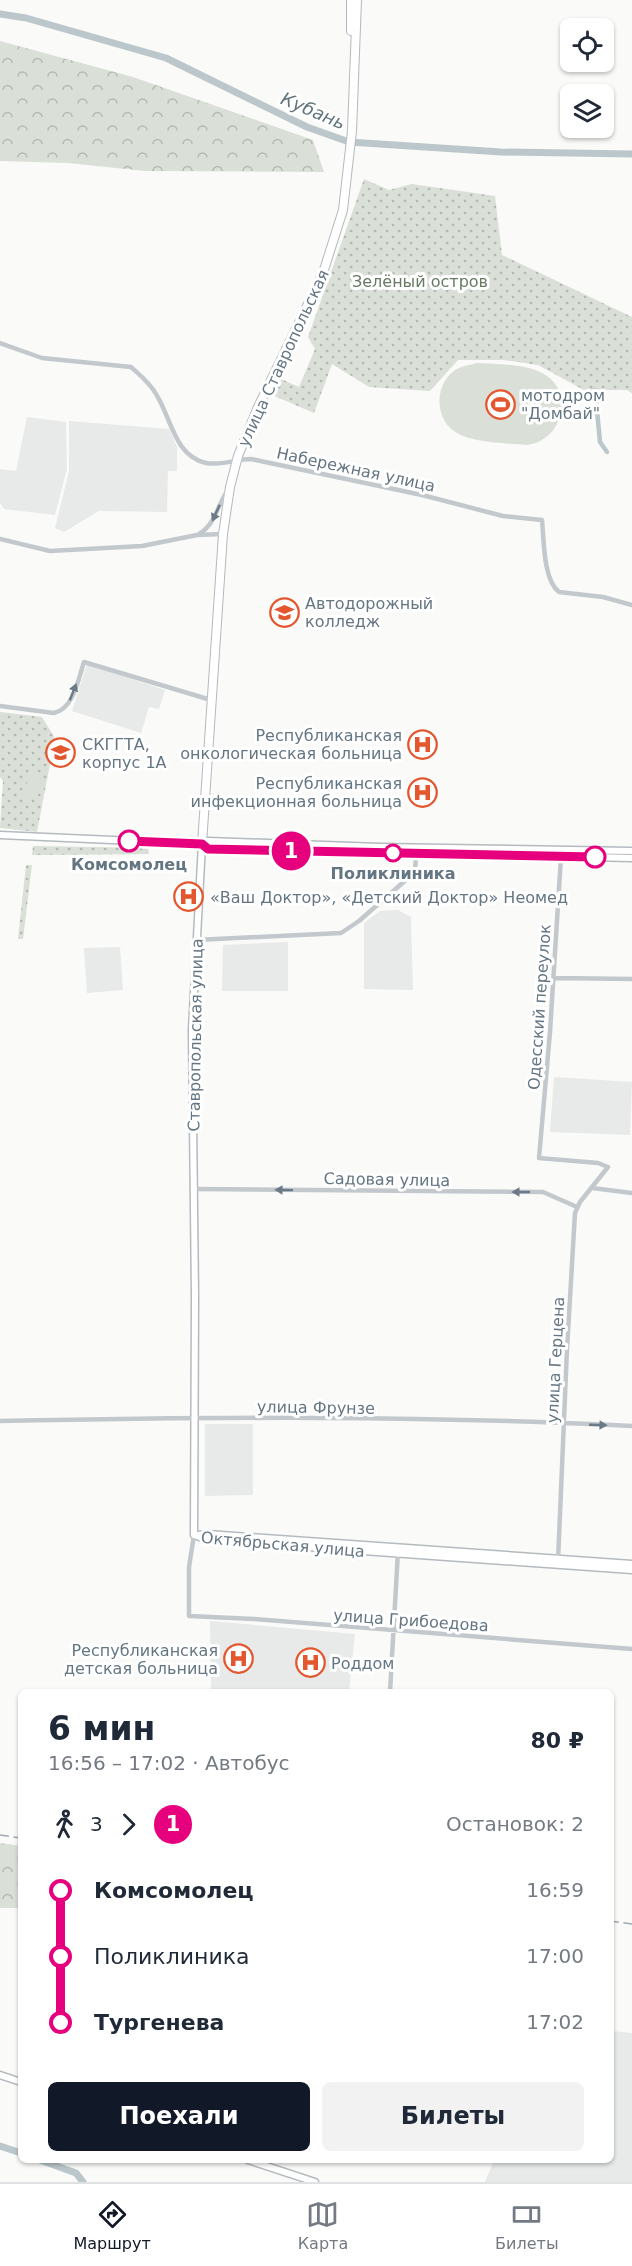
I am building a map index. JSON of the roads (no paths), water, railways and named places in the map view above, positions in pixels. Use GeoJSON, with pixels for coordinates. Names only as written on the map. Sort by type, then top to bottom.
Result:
{"type":"FeatureCollection","features":[{"type":"Feature","properties":{"kind":"highway"},"geometry":{"type":"LineString","coordinates":[[351,0],[353,70]]}},
{"type":"Feature","properties":{"kind":"highway"},"geometry":{"type":"LineString","coordinates":[[353,70],[357,0]]}},
{"type":"Feature","properties":{"kind":"highway","name":"улица Ставропольская"},"geometry":{"type":"LineString","coordinates":[[238,458],[255,405],[322,265],[336,220],[346,184],[353,70]]}},
{"type":"Feature","properties":{"kind":"highway","name":"Ставропольская улица"},"geometry":{"type":"LineString","coordinates":[[202,844],[223,534],[230,487],[238,458]]}},
{"type":"Feature","properties":{"kind":"main road"},"geometry":{"type":"LineString","coordinates":[[0,835],[202,844],[208,841],[372,847],[632,851]]}},
{"type":"Feature","properties":{"kind":"main road"},"geometry":{"type":"LineString","coordinates":[[202,844],[208,849],[632,858]]}},
{"type":"Feature","properties":{"kind":"main road","name":"Ставропольская улица"},"geometry":{"type":"LineString","coordinates":[[194,1535],[192,1030],[202,844]]}},
{"type":"Feature","properties":{"kind":"main road","name":"Октябрьская улица"},"geometry":{"type":"LineString","coordinates":[[194,1535],[208,1534],[632,1570]]}},
{"type":"Feature","properties":{"kind":"main road","name":"Октябрьская улица"},"geometry":{"type":"LineString","coordinates":[[558,1562],[632,1564]]}},
{"type":"Feature","properties":{"kind":"main road"},"geometry":{"type":"LineString","coordinates":[[0,2076],[18,2082]]}},
{"type":"Feature","properties":{"kind":"main road"},"geometry":{"type":"LineString","coordinates":[[257,2163],[315,2182]]}},
{"type":"Feature","properties":{"kind":"main road"},"geometry":{"type":"LineString","coordinates":[[264,2163],[321,2182]]}},
{"type":"Feature","properties":{"kind":"street","name":"Набережная улица"},"geometry":{"type":"LineString","coordinates":[[0,343],[42,358],[131,367],[156,393],[177,440],[188,453],[204,462],[226,463],[238,458],[251,459],[422,495],[503,516],[542,520],[545,555],[553,588],[559,592],[603,597],[632,605]]}},
{"type":"Feature","properties":{"kind":"street"},"geometry":{"type":"LineString","coordinates":[[196,536],[209,526],[222,498],[230,487]]}},
{"type":"Feature","properties":{"kind":"street"},"geometry":{"type":"LineString","coordinates":[[0,539],[50,551],[142,546],[196,536],[223,534]]}},
{"type":"Feature","properties":{"kind":"street"},"geometry":{"type":"LineString","coordinates":[[0,706],[54,713],[64,709],[68,705],[84,662],[211,700]]}},
{"type":"Feature","properties":{"kind":"street"},"geometry":{"type":"LineString","coordinates":[[196,940],[341,933],[359,921],[415,872],[416,854]]}},
{"type":"Feature","properties":{"kind":"street","name":"Одесский переулок"},"geometry":{"type":"LineString","coordinates":[[561,857],[546,1093],[538,1158],[598,1162],[608,1167],[592,1188]]}},
{"type":"Feature","properties":{"kind":"street"},"geometry":{"type":"LineString","coordinates":[[554,978],[632,979]]}},
{"type":"Feature","properties":{"kind":"street"},"geometry":{"type":"LineString","coordinates":[[577,1207],[592,1188],[632,1193]]}},
{"type":"Feature","properties":{"kind":"street","name":"Садовая улица"},"geometry":{"type":"LineString","coordinates":[[194,1189],[543,1192],[577,1207]]}},
{"type":"Feature","properties":{"kind":"street","name":"улица Герцена"},"geometry":{"type":"LineString","coordinates":[[558,1562],[567,1349],[577,1207]]}},
{"type":"Feature","properties":{"kind":"street","name":"улица Фрунзе"},"geometry":{"type":"LineString","coordinates":[[0,1421],[194,1418],[442,1419],[632,1426]]}},
{"type":"Feature","properties":{"kind":"street","name":"Ставропольская улица"},"geometry":{"type":"LineString","coordinates":[[189,1616],[189,1567],[194,1535]]}},
{"type":"Feature","properties":{"kind":"street"},"geometry":{"type":"LineString","coordinates":[[390,1689],[398,1551]]}},
{"type":"Feature","properties":{"kind":"street","name":"улица Грибоедова"},"geometry":{"type":"LineString","coordinates":[[189,1616],[632,1649]]}},
{"type":"Feature","properties":{"kind":"waterway","name":"Кубань"},"geometry":{"type":"LineString","coordinates":[[0,14],[26,18],[166,58],[307,127],[349,142],[501,152],[632,154]]}},
{"type":"Feature","properties":{"kind":"waterway"},"geometry":{"type":"LineString","coordinates":[[595,390],[600,442],[607,452]]}},
{"type":"Feature","properties":{"kind":"waterway"},"geometry":{"type":"LineString","coordinates":[[0,2146],[18,2152]]}},
{"type":"Feature","properties":{"kind":"waterway"},"geometry":{"type":"LineString","coordinates":[[48,2163],[76,2173],[83,2182]]}},
{"type":"Feature","properties":{"kind":"railway"},"geometry":{"type":"LineString","coordinates":[[0,1835],[18,1838]]}},
{"type":"Feature","properties":{"kind":"railway"},"geometry":{"type":"LineString","coordinates":[[614,1922],[632,1924]]}},
{"type":"Feature","properties":{"kind":"place","name":"мотодром \"Домбай\""},"geometry":{"type":"Point","coordinates":[500,404]}},
{"type":"Feature","properties":{"kind":"place","name":"Автодорожный колледж"},"geometry":{"type":"Point","coordinates":[284,612]}},
{"type":"Feature","properties":{"kind":"place","name":"Республиканская онкологическая больница"},"geometry":{"type":"Point","coordinates":[423,744]}},
{"type":"Feature","properties":{"kind":"place","name":"СКГГТА, корпус 1А"},"geometry":{"type":"Point","coordinates":[61,753]}},
{"type":"Feature","properties":{"kind":"place","name":"Республиканская инфекционная больница"},"geometry":{"type":"Point","coordinates":[423,792]}},
{"type":"Feature","properties":{"kind":"place","name":"Комсомолец"},"geometry":{"type":"Point","coordinates":[129,841]}},
{"type":"Feature","properties":{"kind":"place","name":"Поликлиника"},"geometry":{"type":"Point","coordinates":[393,853]}},
{"type":"Feature","properties":{"kind":"place","name":"«Ваш Доктор», «Детский Доктор» Неомед"},"geometry":{"type":"Point","coordinates":[189,897]}},
{"type":"Feature","properties":{"kind":"place","name":"Республиканская детская больница"},"geometry":{"type":"Point","coordinates":[239,1659]}},
{"type":"Feature","properties":{"kind":"place","name":"Роддом"},"geometry":{"type":"Point","coordinates":[310,1663]}},
{"type":"Feature","properties":{"kind":"park label","name":"Зелёный остров"},"geometry":{"type":"Point","coordinates":[420,281]}}]}
